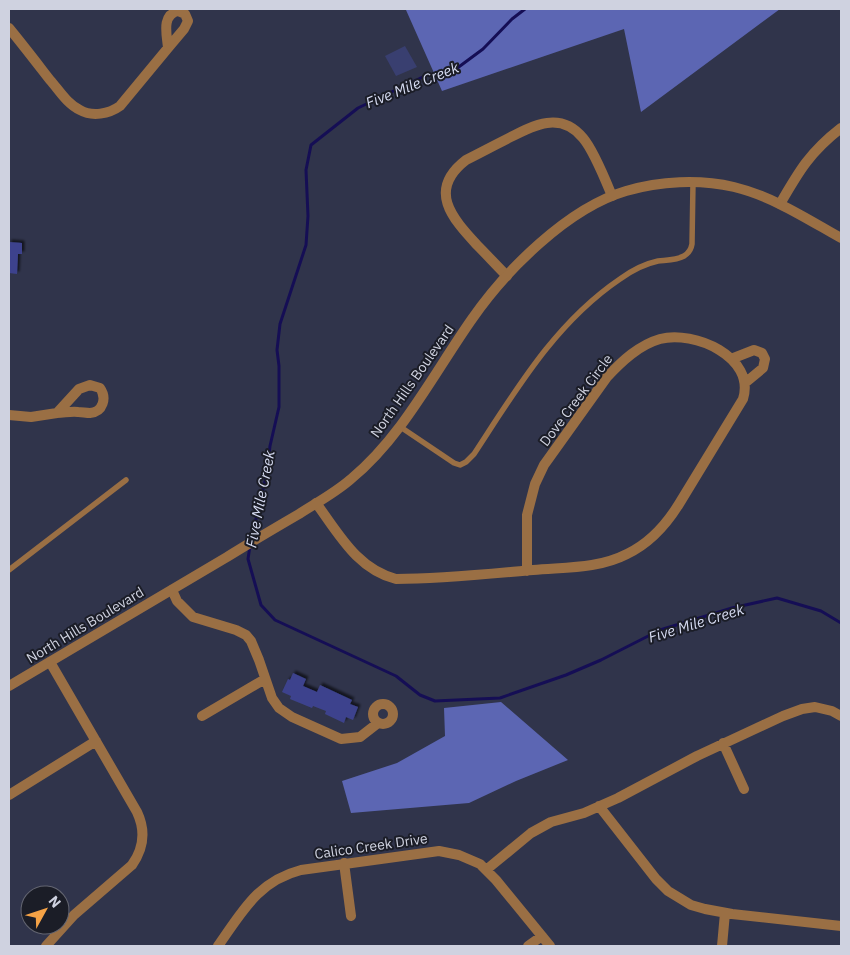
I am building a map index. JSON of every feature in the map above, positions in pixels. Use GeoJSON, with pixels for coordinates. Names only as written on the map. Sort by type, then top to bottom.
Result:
{"type":"FeatureCollection","features":[{"type":"Feature","properties":{"kind":"street"},"geometry":{"type":"LineString","coordinates":[[9,28],[63,96],[82,112],[99,114],[113,111],[120,106],[168,48]]}},
{"type":"Feature","properties":{"kind":"street"},"geometry":{"type":"LineString","coordinates":[[507,276],[461,227],[449,210],[446,196],[448,185],[452,174],[458,166],[530,127],[542,123],[557,122],[572,128],[583,138],[612,196]]}},
{"type":"Feature","properties":{"kind":"street"},"geometry":{"type":"LineString","coordinates":[[780,204],[808,159],[825,140],[841,128]]}},
{"type":"Feature","properties":{"kind":"street","name":"North Hills Boulevard"},"geometry":{"type":"LineString","coordinates":[[9,686],[265,534],[351,479],[374,457],[399,426],[488,297],[521,261],[559,228],[596,203],[626,191],[654,185],[693,183],[735,187],[758,194],[780,204],[841,238]]}},
{"type":"Feature","properties":{"kind":"street","name":"Dove Creek Circle"},"geometry":{"type":"LineString","coordinates":[[527,571],[527,515],[535,484],[544,465],[607,377],[619,364],[630,355],[658,339],[676,337],[703,343],[731,359],[742,371],[745,383]]}},
{"type":"Feature","properties":{"kind":"street"},"geometry":{"type":"LineString","coordinates":[[316,503],[357,558],[383,576],[396,579],[584,567],[605,563],[627,554],[650,540],[669,520],[742,399],[745,383],[763,368],[765,359],[762,354],[754,350],[731,359]]}},
{"type":"Feature","properties":{"kind":"street"},"geometry":{"type":"LineString","coordinates":[[9,415],[31,417],[57,413]]}},
{"type":"Feature","properties":{"kind":"street"},"geometry":{"type":"LineString","coordinates":[[172,590],[177,601],[193,617],[236,630],[246,635],[257,654],[272,698],[279,708],[292,717],[341,739],[357,738],[378,723]]}},
{"type":"Feature","properties":{"kind":"street"},"geometry":{"type":"LineString","coordinates":[[46,946],[74,915],[132,865],[142,849],[144,839],[141,820],[50,662]]}},
{"type":"Feature","properties":{"kind":"street"},"geometry":{"type":"LineString","coordinates":[[202,716],[265,679]]}},
{"type":"Feature","properties":{"kind":"street"},"geometry":{"type":"LineString","coordinates":[[486,870],[551,822],[618,798],[723,743],[782,716],[802,709],[821,708],[841,716]]}},
{"type":"Feature","properties":{"kind":"street"},"geometry":{"type":"LineString","coordinates":[[9,796],[96,741]]}},
{"type":"Feature","properties":{"kind":"street"},"geometry":{"type":"LineString","coordinates":[[723,743],[744,789]]}},
{"type":"Feature","properties":{"kind":"street"},"geometry":{"type":"LineString","coordinates":[[599,806],[656,879],[668,891],[691,905],[725,913],[841,926]]}},
{"type":"Feature","properties":{"kind":"street","name":"Calico Creek Drive"},"geometry":{"type":"LineString","coordinates":[[218,946],[256,893],[266,885],[292,872],[344,863],[439,851],[451,852],[470,859],[486,870],[550,946]]}},
{"type":"Feature","properties":{"kind":"street"},"geometry":{"type":"LineString","coordinates":[[344,863],[351,916]]}},
{"type":"Feature","properties":{"kind":"street"},"geometry":{"type":"LineString","coordinates":[[722,946],[725,913]]}},
{"type":"Feature","properties":{"kind":"street"},"geometry":{"type":"LineString","coordinates":[[528,946],[542,936]]}},
{"type":"Feature","properties":{"kind":"lane"},"geometry":{"type":"LineString","coordinates":[[399,426],[454,462],[460,464],[466,462],[474,454],[556,334],[578,312],[620,278],[635,270],[657,261],[681,257],[689,253],[692,244],[693,183]]}},
{"type":"Feature","properties":{"kind":"lane"},"geometry":{"type":"LineString","coordinates":[[9,570],[126,480]]}},
{"type":"Feature","properties":{"kind":"shaded area"},"geometry":{"type":"Polygon","coordinates":[[[780,9],[641,112],[624,29],[442,91],[406,10],[780,9]]]}},
{"type":"Feature","properties":{"kind":"shaded area"},"geometry":{"type":"Polygon","coordinates":[[[405,46],[417,67],[396,76],[385,56],[405,46]]]}},
{"type":"Feature","properties":{"kind":"shaded area"},"geometry":{"type":"Polygon","coordinates":[[[501,702],[568,760],[469,803],[351,813],[342,781],[397,763],[445,736],[444,708],[501,702]]]}},
{"type":"Feature","properties":{"kind":"building"},"geometry":{"type":"Polygon","coordinates":[[[9,242],[22,243],[22,254],[18,254],[17,274],[9,273],[9,242]]]}},
{"type":"Feature","properties":{"kind":"building"},"geometry":{"type":"Polygon","coordinates":[[[293,673],[306,679],[303,686],[317,692],[320,685],[352,700],[350,704],[358,707],[353,720],[346,717],[344,723],[325,714],[326,711],[313,706],[312,708],[290,699],[291,696],[282,692],[293,673]]]}},
{"type":"Feature","properties":{"kind":"waterway","name":"Five Mile Creek"},"geometry":{"type":"LineString","coordinates":[[251,540],[266,477],[270,446],[279,407],[277,350],[280,324],[306,245],[308,216],[306,170],[311,145],[358,108],[427,75],[444,75],[456,69],[483,49],[512,19],[525,9]]}},
{"type":"Feature","properties":{"kind":"waterway","name":"Five Mile Creek"},"geometry":{"type":"LineString","coordinates":[[250,546],[248,559],[261,605],[275,620],[396,676],[420,695],[435,701],[500,698],[566,675],[601,660],[660,630],[732,608],[777,598],[821,611],[841,623]]}}]}
